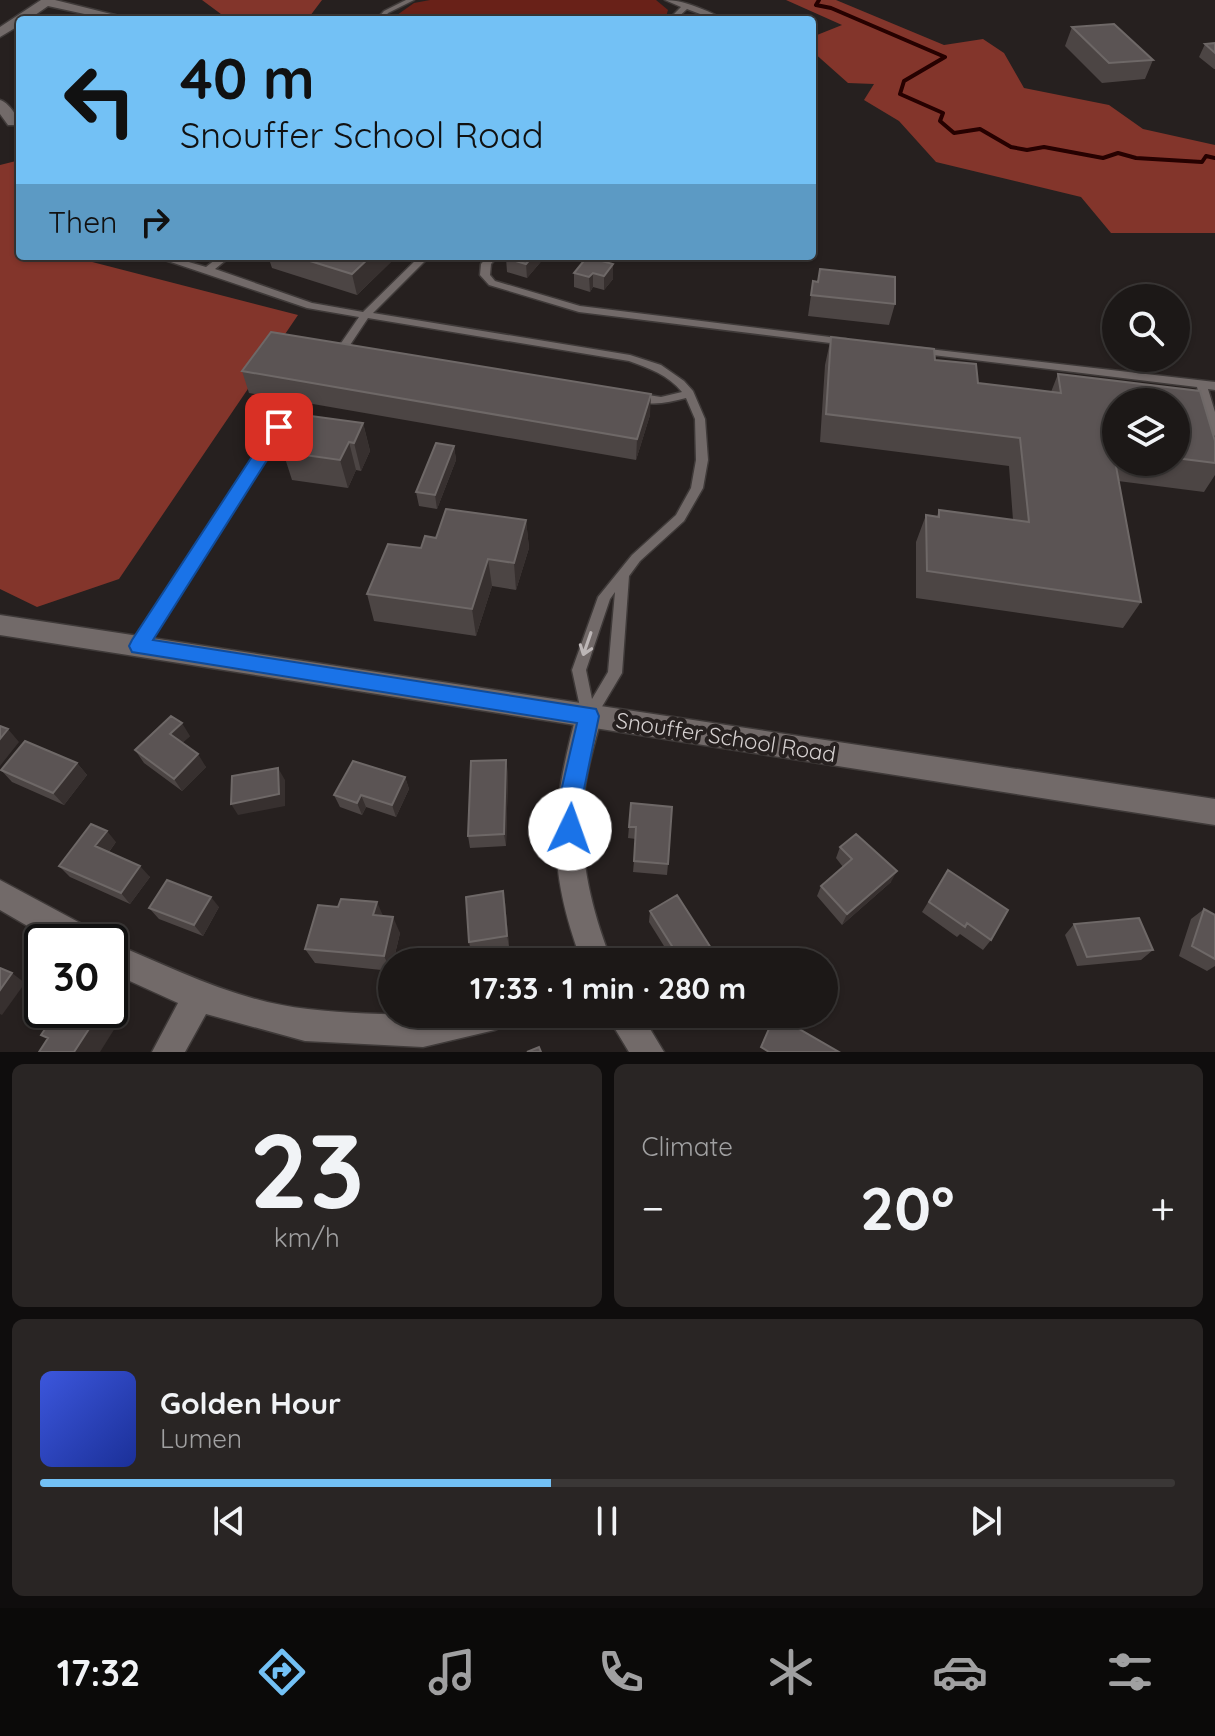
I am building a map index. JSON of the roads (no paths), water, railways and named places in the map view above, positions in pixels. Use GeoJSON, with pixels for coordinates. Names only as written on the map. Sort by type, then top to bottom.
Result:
{"type":"FeatureCollection","features":[{"type":"Feature","properties":{"kind":"main road"},"geometry":{"type":"LineString","coordinates":[[25,16],[47,1],[112,16]]}},
{"type":"Feature","properties":{"kind":"main road"},"geometry":{"type":"LineString","coordinates":[[0,104],[13,122]]}},
{"type":"Feature","properties":{"kind":"main road","name":"Snouffer School Road"},"geometry":{"type":"LineString","coordinates":[[0,625],[1215,812]]}},
{"type":"Feature","properties":{"kind":"main road"},"geometry":{"type":"LineString","coordinates":[[589,716],[570,817],[571,855],[584,932],[591,948]]}},
{"type":"Feature","properties":{"kind":"main road"},"geometry":{"type":"LineString","coordinates":[[0,894],[52,924]]}},
{"type":"Feature","properties":{"kind":"main road"},"geometry":{"type":"LineString","coordinates":[[128,965],[199,997],[305,1025],[423,1031],[436,1028]]}},
{"type":"Feature","properties":{"kind":"main road"},"geometry":{"type":"LineString","coordinates":[[168,1052],[199,997]]}},
{"type":"Feature","properties":{"kind":"main road"},"geometry":{"type":"LineString","coordinates":[[632,1028],[648,1052]]}},
{"type":"Feature","properties":{"kind":"lane"},"geometry":{"type":"LineString","coordinates":[[382,16],[411,0]]}},
{"type":"Feature","properties":{"kind":"lane"},"geometry":{"type":"LineString","coordinates":[[668,0],[710,16]]}},
{"type":"Feature","properties":{"kind":"lane"},"geometry":{"type":"LineString","coordinates":[[675,16],[686,6]]}},
{"type":"Feature","properties":{"kind":"lane"},"geometry":{"type":"LineString","coordinates":[[172,260],[310,306],[630,358],[657,367],[680,383],[689,394],[700,419],[702,460],[697,488],[680,518],[636,558],[604,597],[579,670],[589,716]]}},
{"type":"Feature","properties":{"kind":"lane"},"geometry":{"type":"LineString","coordinates":[[208,270],[221,260]]}},
{"type":"Feature","properties":{"kind":"lane"},"geometry":{"type":"LineString","coordinates":[[357,352],[336,348],[421,260]]}},
{"type":"Feature","properties":{"kind":"lane"},"geometry":{"type":"LineString","coordinates":[[490,260],[485,275],[492,283],[579,309],[855,343]]}},
{"type":"Feature","properties":{"kind":"lane"},"geometry":{"type":"LineString","coordinates":[[912,350],[1215,386]]}},
{"type":"Feature","properties":{"kind":"lane"},"geometry":{"type":"LineString","coordinates":[[1202,385],[1215,432]]}},
{"type":"Feature","properties":{"kind":"lane"},"geometry":{"type":"LineString","coordinates":[[615,393],[661,401],[689,394]]}},
{"type":"Feature","properties":{"kind":"lane"},"geometry":{"type":"LineString","coordinates":[[139,646],[279,427]]}},
{"type":"Feature","properties":{"kind":"lane"},"geometry":{"type":"LineString","coordinates":[[589,716],[615,673],[623,577]]}},
{"type":"Feature","properties":{"kind":"waterway"},"geometry":{"type":"LineString","coordinates":[[819,0],[816,5],[831,8],[945,57],[904,81],[900,94],[943,113],[940,121],[954,133],[980,129],[1011,147],[1027,150],[1044,147],[1103,158],[1118,153],[1136,158],[1202,162],[1206,156],[1215,158]]}}]}
